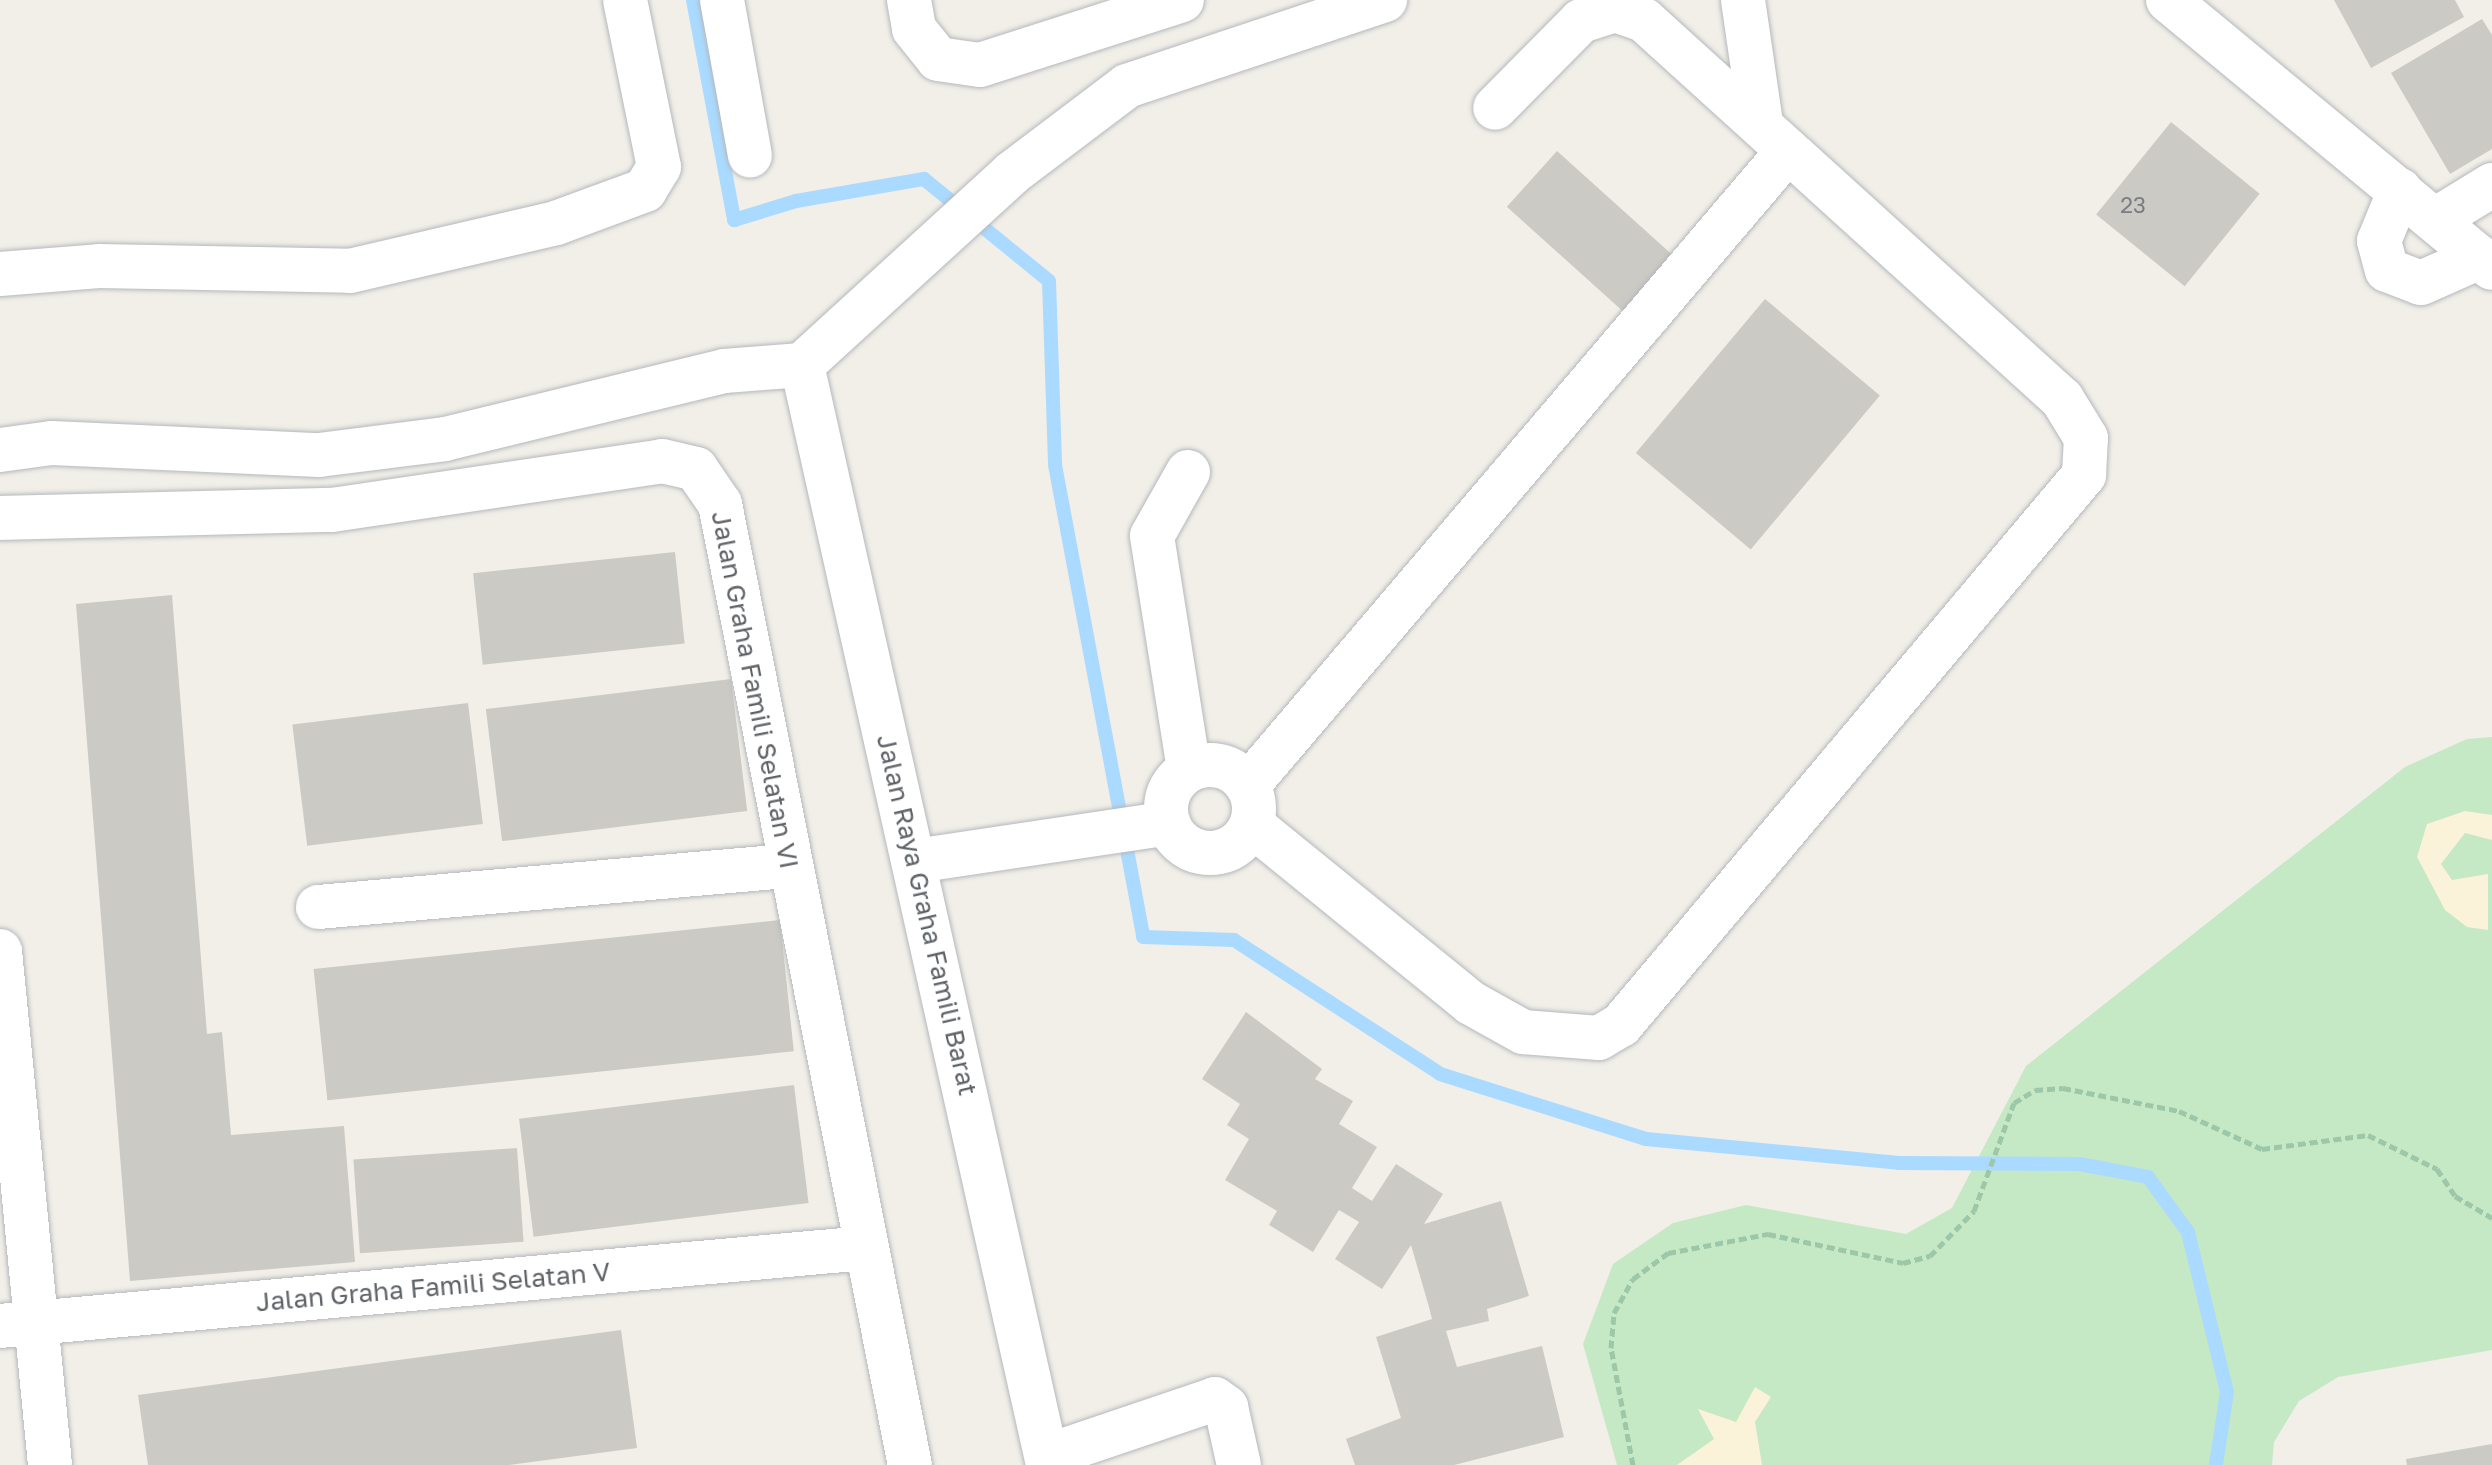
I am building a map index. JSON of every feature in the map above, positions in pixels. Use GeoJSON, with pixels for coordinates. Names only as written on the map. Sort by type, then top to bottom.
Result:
{"type":"FeatureCollection","features":[{"type":"Feature","properties":{"kind":"street"},"geometry":{"type":"LineString","coordinates":[[0,274],[99,266],[350,271],[556,223],[645,190],[659,167],[625,0]]}},
{"type":"Feature","properties":{"kind":"street"},"geometry":{"type":"LineString","coordinates":[[722,0],[750,155]]}},
{"type":"Feature","properties":{"kind":"street"},"geometry":{"type":"LineString","coordinates":[[909,0],[914,29],[938,59],[980,65],[1182,0]]}},
{"type":"Feature","properties":{"kind":"street"},"geometry":{"type":"LineString","coordinates":[[0,450],[52,443],[319,455],[445,439],[724,371],[802,365],[1012,173],[1138,81],[1385,0]]}},
{"type":"Feature","properties":{"kind":"street"},"geometry":{"type":"LineString","coordinates":[[1743,0],[1774,138]]}},
{"type":"Feature","properties":{"kind":"street"},"geometry":{"type":"LineString","coordinates":[[2168,0],[2486,262]]}},
{"type":"Feature","properties":{"kind":"street"},"geometry":{"type":"LineString","coordinates":[[1161,824],[1174,783],[1189,770],[1231,769],[1250,805],[1471,1003],[1523,1032],[1599,1038],[1621,1025],[2063,509],[2084,475],[2086,438],[2062,399],[1644,20],[1615,10],[1581,21],[1495,108]]}},
{"type":"Feature","properties":{"kind":"street"},"geometry":{"type":"LineString","coordinates":[[1161,824],[1180,841],[1220,853],[1250,805],[1774,138]]}},
{"type":"Feature","properties":{"kind":"street"},"geometry":{"type":"LineString","coordinates":[[2435,220],[2492,185]]}},
{"type":"Feature","properties":{"kind":"street"},"geometry":{"type":"LineString","coordinates":[[2400,190],[2379,241],[2387,270],[2421,283],[2486,262]]}},
{"type":"Feature","properties":{"kind":"street","name":"Jalan Raya Graha Famili Barat"},"geometry":{"type":"LineString","coordinates":[[802,365],[1047,1460]]}},
{"type":"Feature","properties":{"kind":"street","name":"Jalan Graha Famili Selatan VI"},"geometry":{"type":"LineString","coordinates":[[0,518],[332,510],[685,463],[720,504],[789,866],[910,1465]]}},
{"type":"Feature","properties":{"kind":"street"},"geometry":{"type":"LineString","coordinates":[[1188,472],[1152,536],[1189,770]]}},
{"type":"Feature","properties":{"kind":"street"},"geometry":{"type":"LineString","coordinates":[[915,861],[1161,824]]}},
{"type":"Feature","properties":{"kind":"street"},"geometry":{"type":"LineString","coordinates":[[318,907],[789,866]]}},
{"type":"Feature","properties":{"kind":"street"},"geometry":{"type":"LineString","coordinates":[[0,951],[18,1325],[50,1465]]}},
{"type":"Feature","properties":{"kind":"street","name":"Jalan Graha Famili Selatan V"},"geometry":{"type":"LineString","coordinates":[[18,1325],[865,1248]]}},
{"type":"Feature","properties":{"kind":"street"},"geometry":{"type":"LineString","coordinates":[[1047,1460],[1215,1399],[1226,1407],[1239,1465]]}},
{"type":"Feature","properties":{"kind":"path"},"geometry":{"type":"LineString","coordinates":[[1633,1465],[1618,1414],[1614,1313],[1633,1279],[1668,1253],[1768,1234],[1903,1263],[1951,1242],[1974,1211],[2014,1103],[2035,1090],[2063,1088],[2179,1111],[2262,1149],[2368,1135],[2437,1169],[2455,1196],[2492,1218]]}},
{"type":"Feature","properties":{"kind":"green space"},"geometry":{"type":"Polygon","coordinates":[[[2492,737],[2492,1350],[2338,1377],[2299,1401],[2274,1442],[2272,1465],[1617,1465],[1583,1344],[1613,1264],[1673,1223],[1746,1205],[1906,1234],[1952,1208],[2026,1066],[2405,767],[2467,739],[2492,737]]]}},
{"type":"Feature","properties":{"kind":"sand"},"geometry":{"type":"Polygon","coordinates":[[[2465,811],[2492,815],[2492,840],[2465,833],[2441,864],[2452,880],[2488,874],[2488,930],[2467,927],[2445,910],[2417,857],[2427,824],[2465,811]]]}},
{"type":"Feature","properties":{"kind":"sand"},"geometry":{"type":"Polygon","coordinates":[[[1755,1387],[1771,1397],[1755,1422],[1762,1465],[1677,1465],[1714,1439],[1698,1409],[1736,1422],[1755,1387]]]}},
{"type":"Feature","properties":{"kind":"building"},"geometry":{"type":"Polygon","coordinates":[[[2334,0],[2455,0],[2464,17],[2371,68],[2334,0]]]}},
{"type":"Feature","properties":{"kind":"building"},"geometry":{"type":"Polygon","coordinates":[[[2482,19],[2492,35],[2492,149],[2450,174],[2391,73],[2482,19]]]}},
{"type":"Feature","properties":{"kind":"building"},"geometry":{"type":"Polygon","coordinates":[[[2171,122],[2260,194],[2185,286],[2096,214],[2171,122]]]}},
{"type":"Feature","properties":{"kind":"building"},"geometry":{"type":"Polygon","coordinates":[[[1557,151],[1674,256],[1623,312],[1507,207],[1557,151]]]}},
{"type":"Feature","properties":{"kind":"building"},"geometry":{"type":"Polygon","coordinates":[[[1765,299],[1880,395],[1751,549],[1636,453],[1765,299]]]}},
{"type":"Feature","properties":{"kind":"building"},"geometry":{"type":"Polygon","coordinates":[[[675,552],[685,643],[483,665],[473,573],[675,552]]]}},
{"type":"Feature","properties":{"kind":"building"},"geometry":{"type":"Polygon","coordinates":[[[172,595],[207,1034],[222,1032],[231,1135],[344,1126],[355,1262],[130,1281],[76,604],[172,595]]]}},
{"type":"Feature","properties":{"kind":"building"},"geometry":{"type":"Polygon","coordinates":[[[731,679],[747,811],[502,841],[486,709],[731,679]]]}},
{"type":"Feature","properties":{"kind":"building"},"geometry":{"type":"Polygon","coordinates":[[[468,703],[483,824],[307,846],[292,725],[468,703]]]}},
{"type":"Feature","properties":{"kind":"building"},"geometry":{"type":"Polygon","coordinates":[[[780,920],[794,1051],[327,1100],[314,969],[780,920]]]}},
{"type":"Feature","properties":{"kind":"building"},"geometry":{"type":"Polygon","coordinates":[[[1246,1012],[1322,1069],[1315,1079],[1353,1101],[1339,1124],[1377,1147],[1352,1188],[1372,1201],[1396,1164],[1443,1194],[1424,1224],[1501,1201],[1529,1296],[1487,1309],[1489,1321],[1446,1331],[1457,1367],[1542,1346],[1564,1437],[1454,1465],[1355,1465],[1346,1439],[1401,1418],[1376,1337],[1432,1319],[1411,1245],[1382,1289],[1335,1259],[1359,1222],[1339,1210],[1313,1252],[1269,1225],[1277,1211],[1225,1180],[1249,1139],[1227,1125],[1240,1104],[1202,1079],[1246,1012]]]}},
{"type":"Feature","properties":{"kind":"building"},"geometry":{"type":"Polygon","coordinates":[[[794,1085],[809,1203],[534,1237],[519,1119],[794,1085]]]}},
{"type":"Feature","properties":{"kind":"building"},"geometry":{"type":"Polygon","coordinates":[[[517,1148],[524,1242],[360,1253],[353,1159],[517,1148]]]}},
{"type":"Feature","properties":{"kind":"building"},"geometry":{"type":"Polygon","coordinates":[[[621,1330],[637,1448],[509,1465],[148,1465],[138,1395],[621,1330]]]}},
{"type":"Feature","properties":{"kind":"building"},"geometry":{"type":"Polygon","coordinates":[[[2492,1444],[2492,1465],[2407,1465],[2406,1459],[2492,1444]]]}},
{"type":"Feature","properties":{"kind":"waterway"},"geometry":{"type":"LineString","coordinates":[[693,0],[734,220],[796,201],[924,179],[1049,281],[1055,465],[1143,937],[1234,940],[1440,1074],[1646,1139],[1899,1163],[2079,1164],[2148,1177],[2188,1232],[2227,1392],[2216,1465]]}}]}
